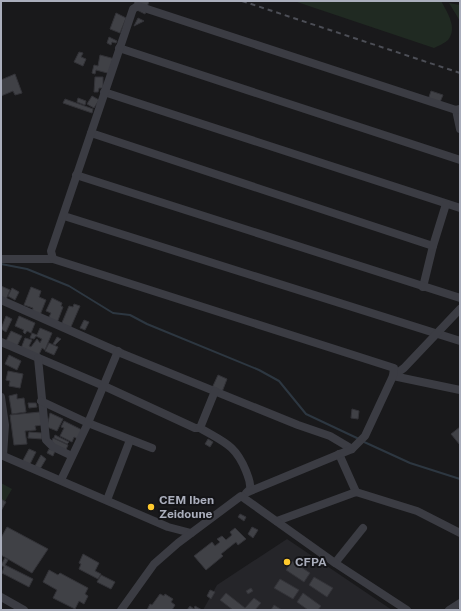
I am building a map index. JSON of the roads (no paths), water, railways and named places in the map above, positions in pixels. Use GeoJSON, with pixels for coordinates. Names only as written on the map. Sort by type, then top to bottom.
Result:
{"type":"FeatureCollection","features":[{"type":"Feature","properties":{"kind":"street"},"geometry":{"type":"LineString","coordinates":[[53,259],[50,251],[64,216],[76,175],[132,9],[138,6],[458,110],[460,129]]}},
{"type":"Feature","properties":{"kind":"street"},"geometry":{"type":"LineString","coordinates":[[119,48],[460,160]]}},
{"type":"Feature","properties":{"kind":"street"},"geometry":{"type":"LineString","coordinates":[[104,92],[460,208]]}},
{"type":"Feature","properties":{"kind":"street"},"geometry":{"type":"LineString","coordinates":[[91,133],[433,246]]}},
{"type":"Feature","properties":{"kind":"street"},"geometry":{"type":"LineString","coordinates":[[76,175],[460,298]]}},
{"type":"Feature","properties":{"kind":"street"},"geometry":{"type":"LineString","coordinates":[[423,287],[433,246],[446,204]]}},
{"type":"Feature","properties":{"kind":"street"},"geometry":{"type":"LineString","coordinates":[[64,216],[434,335],[460,342]]}},
{"type":"Feature","properties":{"kind":"street"},"geometry":{"type":"LineString","coordinates":[[1,259],[53,259],[394,368],[393,376],[365,436],[352,449],[245,494],[191,533],[154,564],[121,610]]}},
{"type":"Feature","properties":{"kind":"street"},"geometry":{"type":"LineString","coordinates":[[1,300],[118,351],[298,425],[330,436],[352,449]]}},
{"type":"Feature","properties":{"kind":"street"},"geometry":{"type":"LineString","coordinates":[[393,376],[404,368],[460,309]]}},
{"type":"Feature","properties":{"kind":"street"},"geometry":{"type":"LineString","coordinates":[[1,342],[104,386],[195,428],[200,428],[237,452],[250,481],[245,494]]}},
{"type":"Feature","properties":{"kind":"street"},"geometry":{"type":"LineString","coordinates":[[61,480],[88,423],[118,351]]}},
{"type":"Feature","properties":{"kind":"street"},"geometry":{"type":"LineString","coordinates":[[38,358],[46,440],[53,447],[72,456]]}},
{"type":"Feature","properties":{"kind":"street"},"geometry":{"type":"LineString","coordinates":[[393,376],[460,390]]}},
{"type":"Feature","properties":{"kind":"street"},"geometry":{"type":"LineString","coordinates":[[200,428],[215,391]]}},
{"type":"Feature","properties":{"kind":"street"},"geometry":{"type":"LineString","coordinates":[[1,397],[5,426],[2,456],[168,527],[191,533]]}},
{"type":"Feature","properties":{"kind":"street"},"geometry":{"type":"LineString","coordinates":[[41,401],[88,423],[152,448]]}},
{"type":"Feature","properties":{"kind":"street"},"geometry":{"type":"LineString","coordinates":[[107,500],[130,440]]}},
{"type":"Feature","properties":{"kind":"street"},"geometry":{"type":"LineString","coordinates":[[339,454],[356,492]]}},
{"type":"Feature","properties":{"kind":"street"},"geometry":{"type":"LineString","coordinates":[[277,521],[356,492],[417,511],[460,533]]}},
{"type":"Feature","properties":{"kind":"street"},"geometry":{"type":"LineString","coordinates":[[245,494],[277,521],[335,563],[407,610]]}},
{"type":"Feature","properties":{"kind":"street"},"geometry":{"type":"LineString","coordinates":[[335,563],[363,528]]}},
{"type":"Feature","properties":{"kind":"street"},"geometry":{"type":"LineString","coordinates":[[1,597],[24,610]]}},
{"type":"Feature","properties":{"kind":"street"},"geometry":{"type":"LineString","coordinates":[[449,610],[460,603]]}},
{"type":"Feature","properties":{"kind":"waterway"},"geometry":{"type":"LineString","coordinates":[[1,264],[27,269],[69,286],[113,313],[130,315],[147,324],[259,370],[279,381],[306,414],[359,439]]}},
{"type":"Feature","properties":{"kind":"waterway"},"geometry":{"type":"LineString","coordinates":[[362,441],[410,463],[460,479]]}},
{"type":"Feature","properties":{"kind":"railway"},"geometry":{"type":"LineString","coordinates":[[242,1],[460,73]]}},
{"type":"Feature","properties":{"kind":"place","name":"CEM Iben Zeidoune"},"geometry":{"type":"Point","coordinates":[151,507]}},
{"type":"Feature","properties":{"kind":"place","name":"CFPA"},"geometry":{"type":"Point","coordinates":[287,562]}}]}
